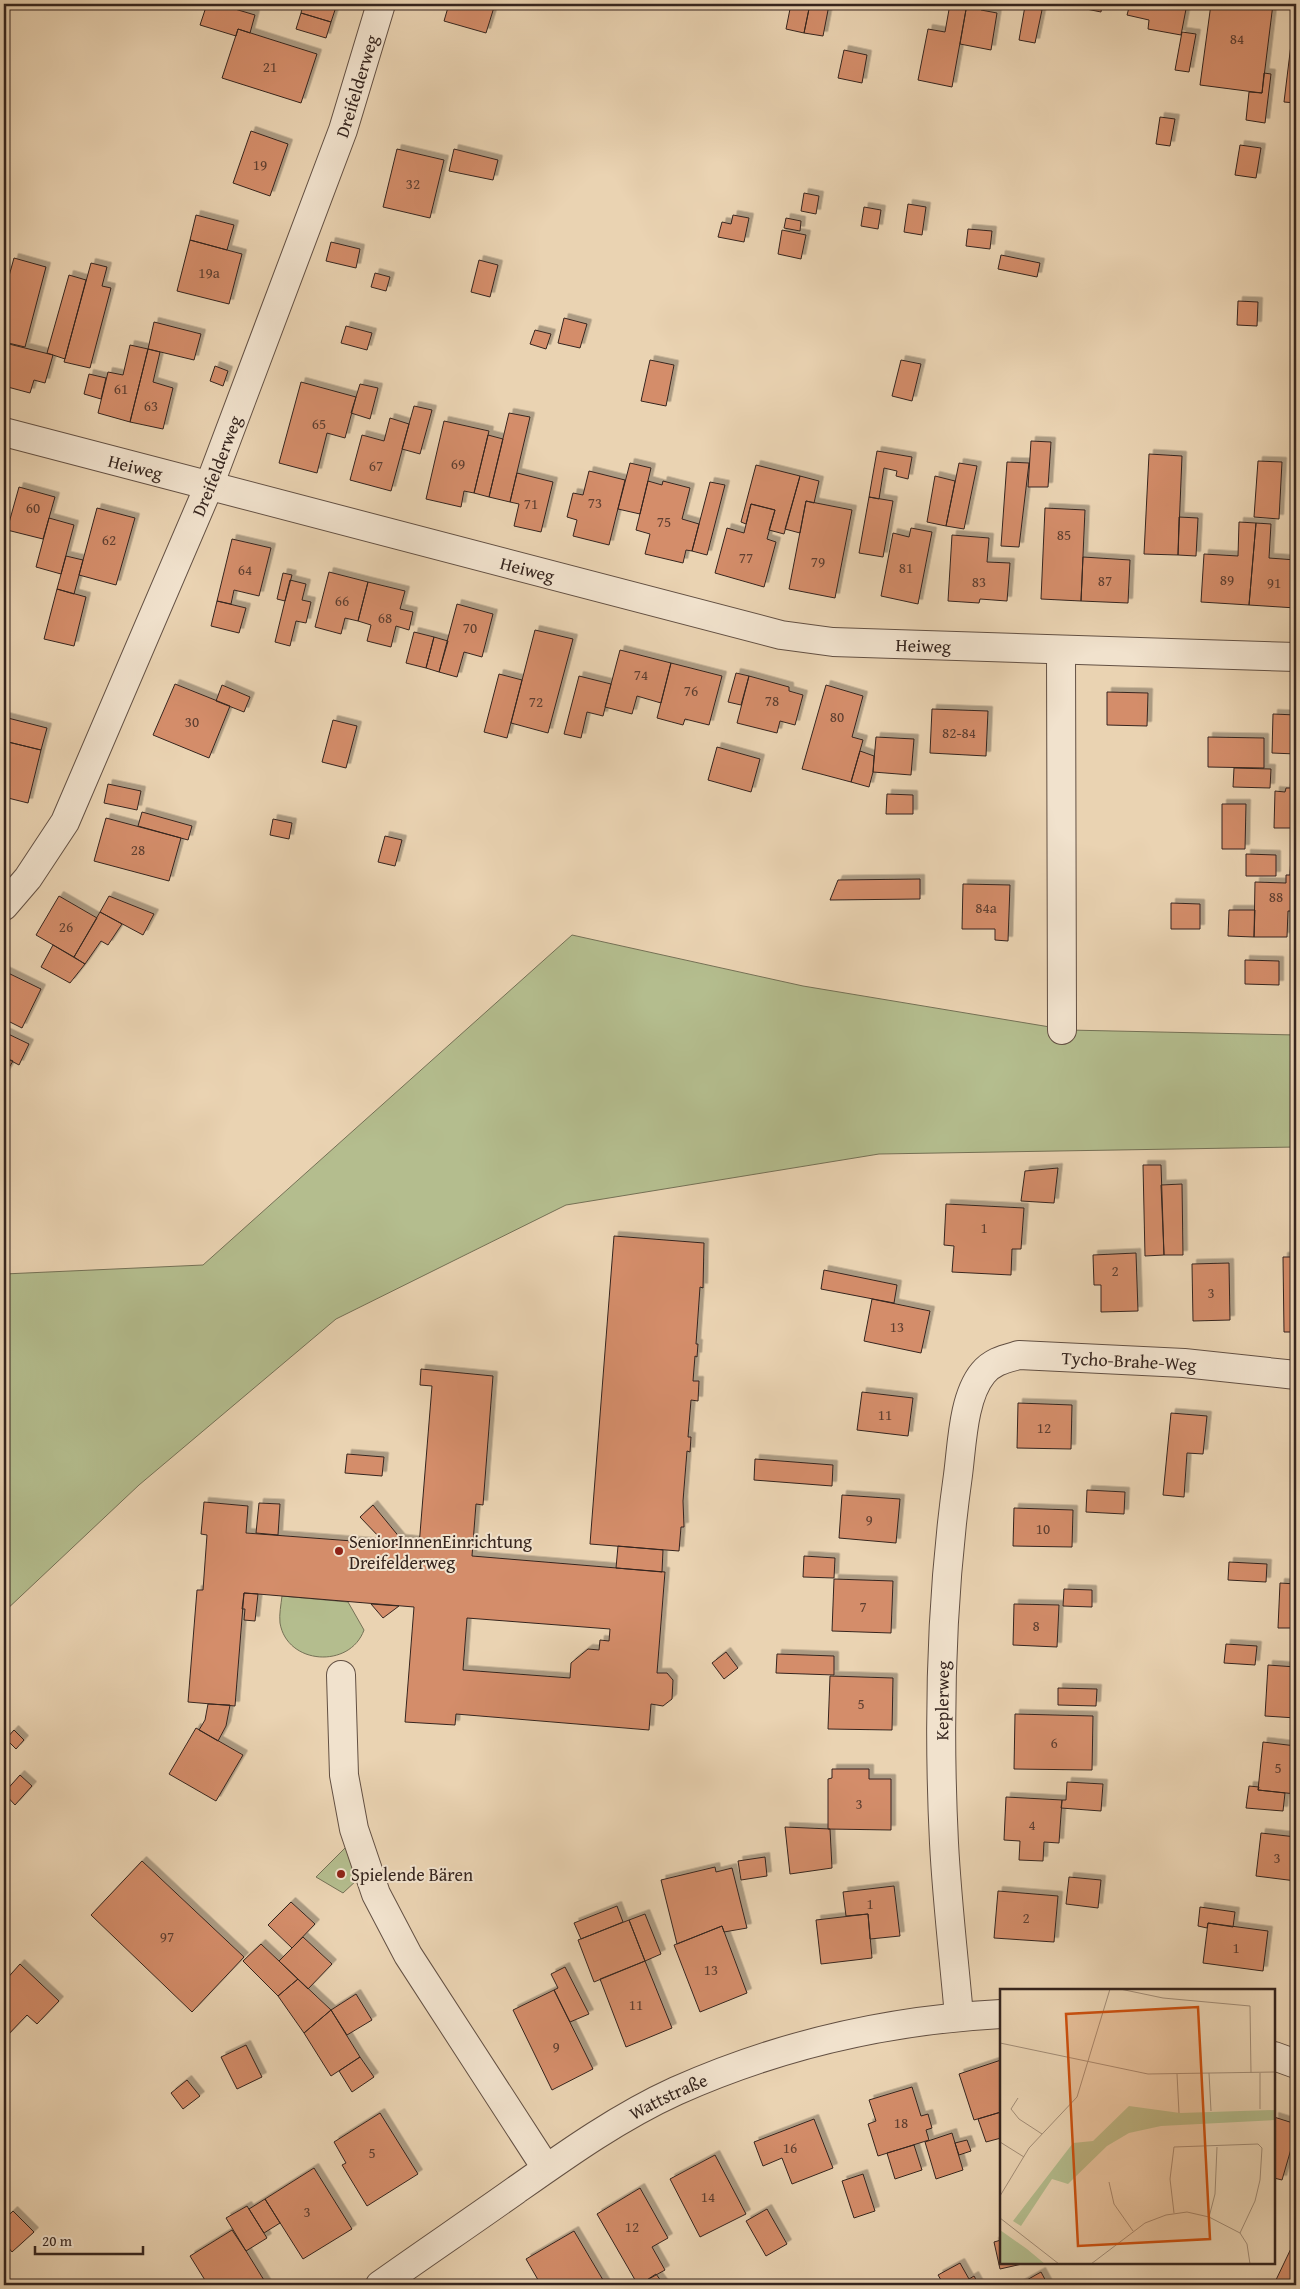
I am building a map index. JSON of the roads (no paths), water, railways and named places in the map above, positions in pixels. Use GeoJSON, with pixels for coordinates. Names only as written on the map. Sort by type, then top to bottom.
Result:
{"type":"FeatureCollection","features":[{"type":"Feature","properties":{"kind":"street","name":"Dreifelderweg"},"geometry":{"type":"LineString","coordinates":[[4,906],[28,878],[65,822],[209,486],[343,130],[381,4]]}},
{"type":"Feature","properties":{"kind":"street","name":"Heiweg"},"geometry":{"type":"LineString","coordinates":[[4,432],[781,635],[833,642],[1296,656]]}},
{"type":"Feature","properties":{"kind":"street"},"geometry":{"type":"LineString","coordinates":[[1061,650],[1062,1030]]}},
{"type":"Feature","properties":{"kind":"street","name":"Tycho-Brahe-Weg"},"geometry":{"type":"LineString","coordinates":[[975,1388],[982,1374],[996,1361],[1019,1355],[1184,1363],[1296,1375]]}},
{"type":"Feature","properties":{"kind":"street","name":"Keplerweg"},"geometry":{"type":"LineString","coordinates":[[959,2016],[944,1844],[941,1676],[951,1527],[966,1414],[975,1388]]}},
{"type":"Feature","properties":{"kind":"street"},"geometry":{"type":"LineString","coordinates":[[341,1676],[344,1775],[354,1829],[376,1894],[408,1955],[546,2168]]}},
{"type":"Feature","properties":{"kind":"street","name":"Wattstraße"},"geometry":{"type":"LineString","coordinates":[[380,2285],[546,2168],[611,2126],[676,2091],[751,2062],[882,2026],[959,2016],[1000,2014]]}},
{"type":"Feature","properties":{"kind":"street"},"geometry":{"type":"LineString","coordinates":[[1275,2056],[1296,2064]]}},
{"type":"Feature","properties":{"kind":"place","name":"SeniorInnenEinrichtung Dreifelderweg"},"geometry":{"type":"Point","coordinates":[339,1551]}},
{"type":"Feature","properties":{"kind":"place","name":"Spielende Bären"},"geometry":{"type":"Point","coordinates":[341,1874]}}]}
